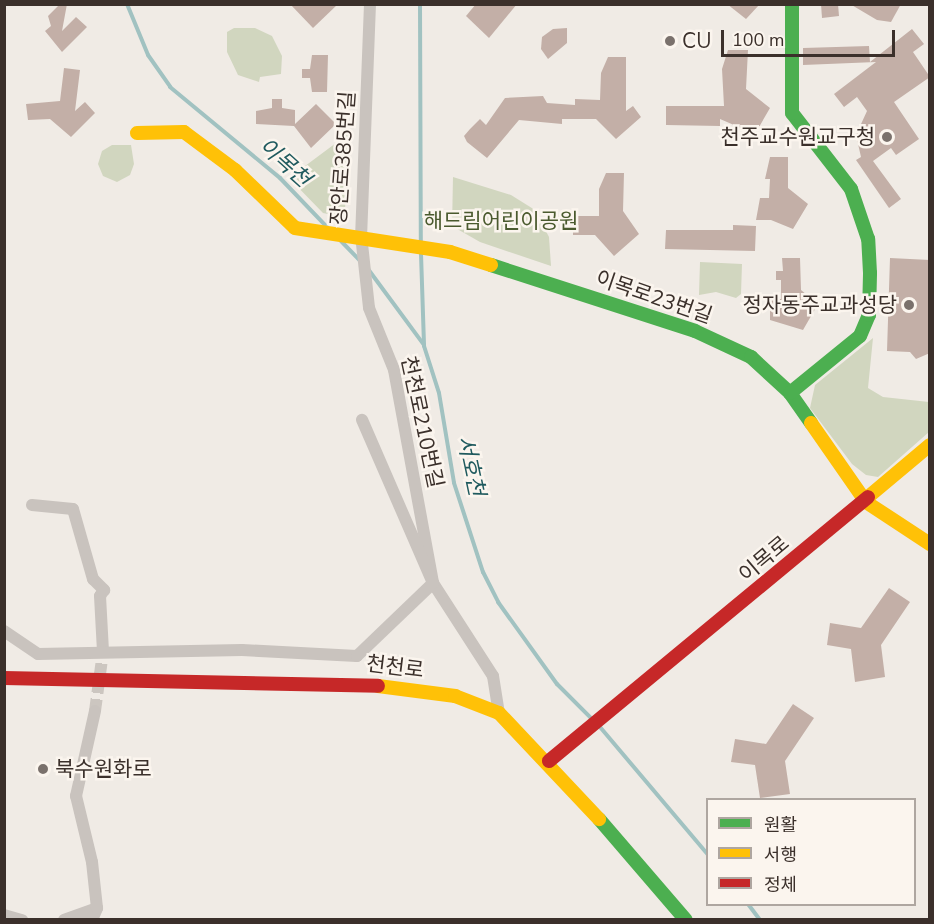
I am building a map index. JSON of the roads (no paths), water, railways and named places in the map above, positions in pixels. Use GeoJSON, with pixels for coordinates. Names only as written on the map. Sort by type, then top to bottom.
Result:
{"type":"FeatureCollection","features":[{"type":"Feature","properties":{"kind":"street","name":"장안로385번길"},"geometry":{"type":"LineString","coordinates":[[137,133],[184,132],[300,229],[361,236],[370,4]]}},
{"type":"Feature","properties":{"kind":"street"},"geometry":{"type":"LineString","coordinates":[[790,393],[861,336],[869,315],[870,273],[868,238],[851,189],[792,113],[792,4]]}},
{"type":"Feature","properties":{"kind":"street","name":"이목로23번길"},"geometry":{"type":"LineString","coordinates":[[361,236],[392,244],[450,252],[695,332],[751,357],[790,393],[866,502],[881,516],[930,544]]}},
{"type":"Feature","properties":{"kind":"street","name":"천천로210번길"},"geometry":{"type":"LineString","coordinates":[[361,236],[369,308],[394,370],[432,583]]}},
{"type":"Feature","properties":{"kind":"street","name":"천천로210번길"},"geometry":{"type":"LineString","coordinates":[[362,420],[432,583],[493,676],[499,713]]}},
{"type":"Feature","properties":{"kind":"street","name":"이목로"},"geometry":{"type":"LineString","coordinates":[[549,760],[624,703],[866,502],[930,445]]}},
{"type":"Feature","properties":{"kind":"street"},"geometry":{"type":"LineString","coordinates":[[32,505],[73,509],[93,579],[104,590],[103,652]]}},
{"type":"Feature","properties":{"kind":"street"},"geometry":{"type":"LineString","coordinates":[[4,631],[38,654],[242,650],[357,656],[432,583]]}},
{"type":"Feature","properties":{"kind":"street","name":"천천로"},"geometry":{"type":"LineString","coordinates":[[4,678],[345,682],[455,696],[499,713],[549,760],[686,920]]}},
{"type":"Feature","properties":{"kind":"street"},"geometry":{"type":"LineString","coordinates":[[92,920],[97,908],[76,796],[95,711]]}},
{"type":"Feature","properties":{"kind":"street"},"geometry":{"type":"LineString","coordinates":[[64,920],[97,908]]}},
{"type":"Feature","properties":{"kind":"street"},"geometry":{"type":"LineString","coordinates":[[4,915],[22,920]]}},
{"type":"Feature","properties":{"kind":"waterway","name":"이목천"},"geometry":{"type":"LineString","coordinates":[[127,4],[148,55],[170,87],[280,178],[327,227]]}},
{"type":"Feature","properties":{"kind":"waterway","name":"서호천"},"geometry":{"type":"LineString","coordinates":[[420,4],[421,241]]}},
{"type":"Feature","properties":{"kind":"waterway","name":"이목천"},"geometry":{"type":"LineString","coordinates":[[341,241],[361,262]]}},
{"type":"Feature","properties":{"kind":"waterway","name":"서호천"},"geometry":{"type":"LineString","coordinates":[[421,254],[424,346],[439,393],[454,483],[483,572],[498,602],[557,684],[593,720]]}},
{"type":"Feature","properties":{"kind":"waterway","name":"이목천"},"geometry":{"type":"LineString","coordinates":[[368,269],[424,345]]}},
{"type":"Feature","properties":{"kind":"waterway","name":"서호천"},"geometry":{"type":"LineString","coordinates":[[600,727],[706,853]]}},
{"type":"Feature","properties":{"kind":"waterway","name":"서호천"},"geometry":{"type":"LineString","coordinates":[[750,906],[760,920]]}},
{"type":"Feature","properties":{"kind":"tunnel"},"geometry":{"type":"LineString","coordinates":[[95,711],[103,652]]}},
{"type":"Feature","properties":{"kind":"place","name":"CU"},"geometry":{"type":"Point","coordinates":[670,41]}},
{"type":"Feature","properties":{"kind":"place","name":"천주교수원교구청"},"geometry":{"type":"Point","coordinates":[887,137]}},
{"type":"Feature","properties":{"kind":"place","name":"정자동주교과성당"},"geometry":{"type":"Point","coordinates":[909,305]}},
{"type":"Feature","properties":{"kind":"place","name":"북수원화로"},"geometry":{"type":"Point","coordinates":[43,769]}},
{"type":"Feature","properties":{"kind":"park label","name":"해드림어린이공원"},"geometry":{"type":"Point","coordinates":[501,221]}}]}
